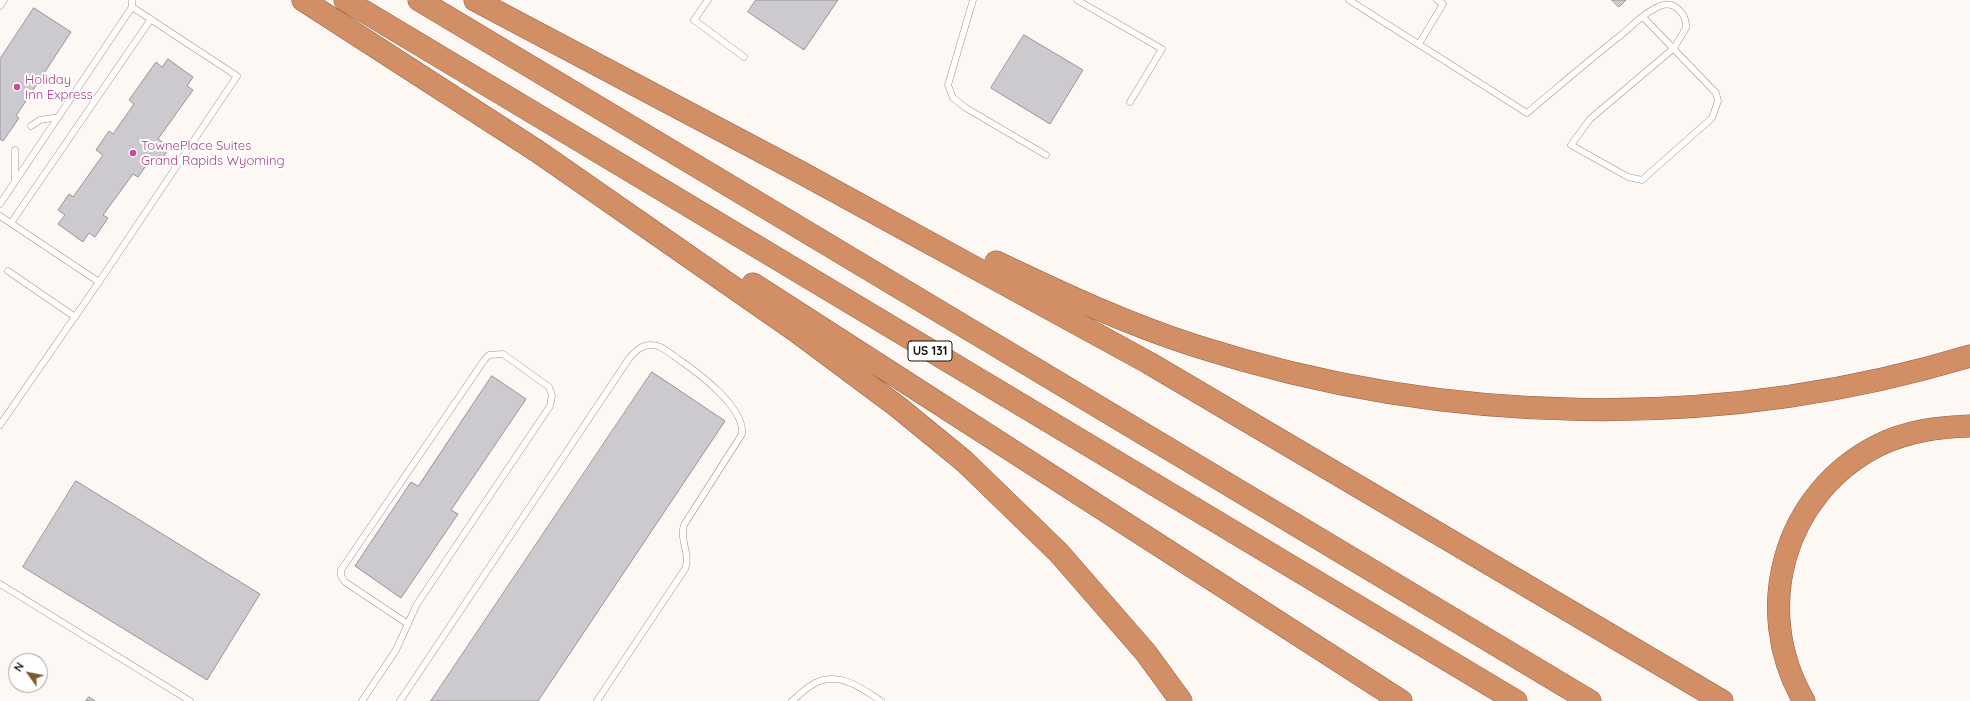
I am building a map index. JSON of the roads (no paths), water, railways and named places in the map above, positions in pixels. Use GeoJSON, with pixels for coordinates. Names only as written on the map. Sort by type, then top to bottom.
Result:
{"type":"FeatureCollection","features":[{"type":"Feature","properties":{"kind":"highway"},"geometry":{"type":"LineString","coordinates":[[303,0],[537,151],[832,333],[1080,495],[1401,701]]}},
{"type":"Feature","properties":{"kind":"highway","name":"US 131"},"geometry":{"type":"LineString","coordinates":[[345,0],[1516,701]]}},
{"type":"Feature","properties":{"kind":"highway","name":"US 131"},"geometry":{"type":"LineString","coordinates":[[419,0],[1590,701]]}},
{"type":"Feature","properties":{"kind":"highway"},"geometry":{"type":"LineString","coordinates":[[475,0],[800,172],[1149,363],[1722,701]]}},
{"type":"Feature","properties":{"kind":"highway"},"geometry":{"type":"LineString","coordinates":[[537,151],[796,331],[898,407],[964,461],[1059,553],[1146,653],[1181,701]]}},
{"type":"Feature","properties":{"kind":"highway"},"geometry":{"type":"LineString","coordinates":[[800,172],[1061,293],[1122,319],[1194,346],[1263,366],[1393,394],[1478,405],[1535,409],[1604,410],[1694,407],[1780,398],[1862,384],[1970,356]]}},
{"type":"Feature","properties":{"kind":"highway"},"geometry":{"type":"LineString","coordinates":[[1804,701],[1790,672],[1784,652],[1779,630],[1778,597],[1787,549],[1816,495],[1844,468],[1879,445],[1922,430],[1970,426]]}},
{"type":"Feature","properties":{"kind":"lane"},"geometry":{"type":"LineString","coordinates":[[0,6],[4,0]]}},
{"type":"Feature","properties":{"kind":"lane"},"geometry":{"type":"LineString","coordinates":[[0,204],[132,7],[132,0]]}},
{"type":"Feature","properties":{"kind":"lane"},"geometry":{"type":"LineString","coordinates":[[708,0],[694,20],[744,57]]}},
{"type":"Feature","properties":{"kind":"lane"},"geometry":{"type":"LineString","coordinates":[[973,0],[948,85],[953,98],[966,108],[1046,155]]}},
{"type":"Feature","properties":{"kind":"lane"},"geometry":{"type":"LineString","coordinates":[[1077,0],[1162,49],[1130,102]]}},
{"type":"Feature","properties":{"kind":"lane"},"geometry":{"type":"LineString","coordinates":[[1349,0],[1527,113],[1643,17],[1660,5],[1668,4],[1677,8],[1684,14],[1686,28],[1674,48],[1590,119],[1571,145],[1628,177],[1642,180],[1712,118],[1718,101],[1716,93],[1674,48],[1643,17]]}},
{"type":"Feature","properties":{"kind":"lane"},"geometry":{"type":"LineString","coordinates":[[1420,44],[1443,4],[1437,0]]}},
{"type":"Feature","properties":{"kind":"lane"},"geometry":{"type":"LineString","coordinates":[[0,425],[99,282],[237,76],[132,7]]}},
{"type":"Feature","properties":{"kind":"lane"},"geometry":{"type":"LineString","coordinates":[[11,223],[151,19]]}},
{"type":"Feature","properties":{"kind":"lane"},"geometry":{"type":"LineString","coordinates":[[31,126],[40,120],[58,117]]}},
{"type":"Feature","properties":{"kind":"lane"},"geometry":{"type":"LineString","coordinates":[[15,150],[15,181]]}},
{"type":"Feature","properties":{"kind":"lane"},"geometry":{"type":"LineString","coordinates":[[0,216],[99,282]]}},
{"type":"Feature","properties":{"kind":"lane"},"geometry":{"type":"LineString","coordinates":[[8,271],[75,317]]}},
{"type":"Feature","properties":{"kind":"lane"},"geometry":{"type":"LineString","coordinates":[[400,701],[630,357],[643,346],[656,345],[698,372],[729,402],[741,427],[742,434],[684,525],[681,536],[687,558],[685,569],[597,701]]}},
{"type":"Feature","properties":{"kind":"lane"},"geometry":{"type":"LineString","coordinates":[[362,701],[396,650],[408,624],[417,604],[550,406],[552,395],[549,387],[503,354],[489,355],[485,359],[341,570],[341,576],[345,582],[408,624]]}},
{"type":"Feature","properties":{"kind":"lane"},"geometry":{"type":"LineString","coordinates":[[0,584],[190,701]]}},
{"type":"Feature","properties":{"kind":"lane"},"geometry":{"type":"LineString","coordinates":[[792,701],[814,683],[831,678],[853,682],[881,701]]}},
{"type":"Feature","properties":{"kind":"place","name":"Holiday Inn Express"},"geometry":{"type":"Point","coordinates":[17,87]}},
{"type":"Feature","properties":{"kind":"place","name":"TownePlace Suites Grand Rapids Wyoming"},"geometry":{"type":"Point","coordinates":[133,153]}}]}
